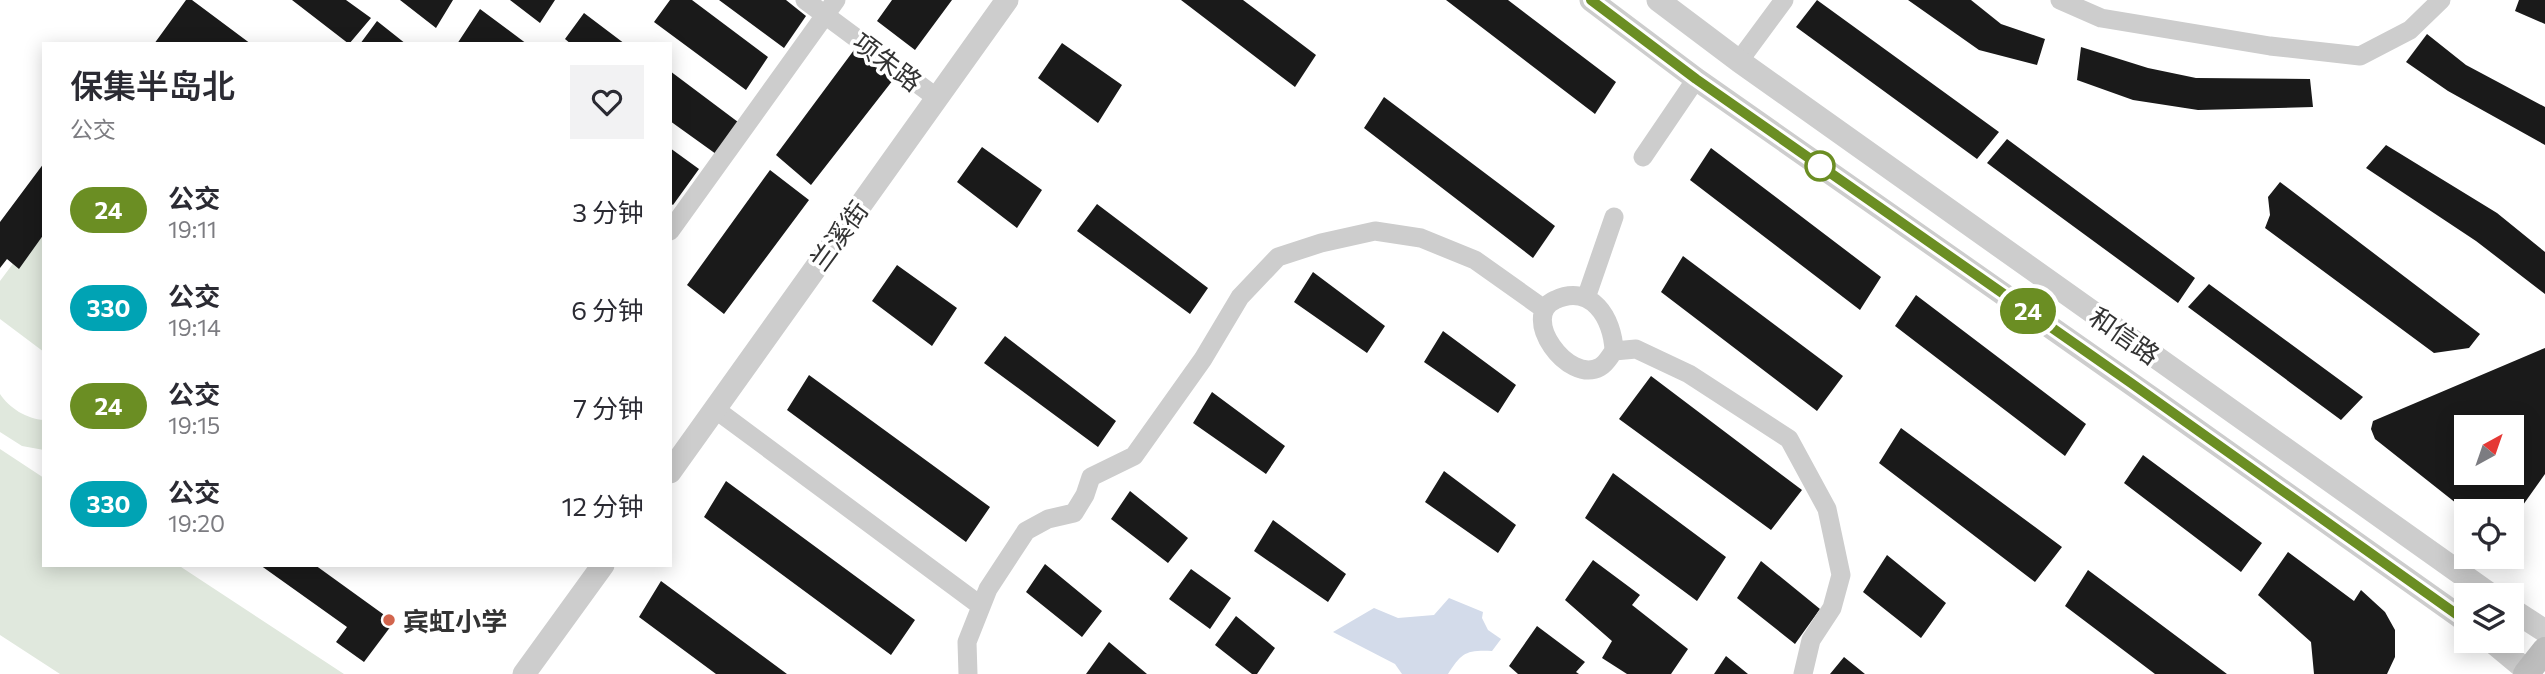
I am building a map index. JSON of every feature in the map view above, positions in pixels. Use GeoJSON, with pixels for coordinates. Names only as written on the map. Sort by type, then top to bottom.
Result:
{"type":"FeatureCollection","features":[{"type":"Feature","properties":{"kind":"main road"},"geometry":{"type":"LineString","coordinates":[[2529,673],[2545,650]]}},
{"type":"Feature","properties":{"kind":"street","name":"项朱路"},"geometry":{"type":"LineString","coordinates":[[805,0],[830,7],[937,98]]}},
{"type":"Feature","properties":{"kind":"street","name":"兰溪街"},"geometry":{"type":"LineString","coordinates":[[672,468],[1007,0]]}},
{"type":"Feature","properties":{"kind":"street"},"geometry":{"type":"LineString","coordinates":[[1591,0],[1696,79],[2454,612]]}},
{"type":"Feature","properties":{"kind":"street","name":"和信路"},"geometry":{"type":"LineString","coordinates":[[1658,0],[1739,61],[2474,583]]}},
{"type":"Feature","properties":{"kind":"street"},"geometry":{"type":"LineString","coordinates":[[1739,61],[1784,0]]}},
{"type":"Feature","properties":{"kind":"street"},"geometry":{"type":"LineString","coordinates":[[2060,0],[2101,18],[2270,46],[2360,56],[2410,30],[2441,0]]}},
{"type":"Feature","properties":{"kind":"street"},"geometry":{"type":"LineString","coordinates":[[672,228],[830,7]]}},
{"type":"Feature","properties":{"kind":"street"},"geometry":{"type":"LineString","coordinates":[[1643,157],[1696,79]]}},
{"type":"Feature","properties":{"kind":"street"},"geometry":{"type":"LineString","coordinates":[[1586,298],[1614,217]]}},
{"type":"Feature","properties":{"kind":"street"},"geometry":{"type":"LineString","coordinates":[[968,674],[967,642],[981,606],[988,589],[1026,531],[1048,519],[1074,513],[1086,495],[1091,477],[1134,456],[1203,359],[1240,297],[1278,257],[1321,243],[1375,231],[1421,237],[1475,260],[1544,309]]}},
{"type":"Feature","properties":{"kind":"street"},"geometry":{"type":"LineString","coordinates":[[1567,294],[1595,303],[1605,317],[1614,341],[1614,351],[1602,367],[1587,372],[1574,367],[1551,347],[1542,327],[1544,309],[1550,302],[1567,294]]}},
{"type":"Feature","properties":{"kind":"street"},"geometry":{"type":"LineString","coordinates":[[1614,351],[1636,349],[1689,374],[1789,439],[1827,509],[1841,575],[1832,608],[1811,640],[1803,674]]}},
{"type":"Feature","properties":{"kind":"street"},"geometry":{"type":"LineString","coordinates":[[715,410],[981,606]]}},
{"type":"Feature","properties":{"kind":"street"},"geometry":{"type":"LineString","coordinates":[[524,674],[602,567]]}},
{"type":"Feature","properties":{"kind":"street"},"geometry":{"type":"LineString","coordinates":[[2524,617],[2545,631]]}},
{"type":"Feature","properties":{"kind":"street"},"geometry":{"type":"LineString","coordinates":[[2505,653],[2529,673]]}},
{"type":"Feature","properties":{"kind":"shaded area"},"geometry":{"type":"Polygon","coordinates":[[[42,225],[42,350],[0,319],[0,281],[42,225]]]}},
{"type":"Feature","properties":{"kind":"shaded area"},"geometry":{"type":"Polygon","coordinates":[[[0,394],[19,412],[42,420],[42,450],[22,446],[0,432],[0,394]]]}},
{"type":"Feature","properties":{"kind":"shaded area"},"geometry":{"type":"Polygon","coordinates":[[[0,449],[42,477],[42,567],[181,567],[344,674],[60,674],[0,635],[0,449]]]}},
{"type":"Feature","properties":{"kind":"water"},"geometry":{"type":"Polygon","coordinates":[[[1449,598],[1483,612],[1482,618],[1488,630],[1501,639],[1492,651],[1465,654],[1448,674],[1402,674],[1395,664],[1333,632],[1374,608],[1398,618],[1434,615],[1449,598]]]}},
{"type":"Feature","properties":{"kind":"building"},"geometry":{"type":"Polygon","coordinates":[[[186,0],[192,0],[248,42],[155,42],[186,0]]]}},
{"type":"Feature","properties":{"kind":"building"},"geometry":{"type":"Polygon","coordinates":[[[292,0],[346,0],[371,18],[351,42],[346,42],[292,0]]]}},
{"type":"Feature","properties":{"kind":"building"},"geometry":{"type":"Polygon","coordinates":[[[400,0],[453,0],[436,28],[400,0]]]}},
{"type":"Feature","properties":{"kind":"building"},"geometry":{"type":"Polygon","coordinates":[[[510,0],[555,0],[540,23],[510,0]]]}},
{"type":"Feature","properties":{"kind":"building"},"geometry":{"type":"Polygon","coordinates":[[[670,0],[692,0],[768,57],[746,90],[654,22],[670,0]]]}},
{"type":"Feature","properties":{"kind":"building"},"geometry":{"type":"Polygon","coordinates":[[[719,0],[786,0],[806,16],[784,48],[719,0]]]}},
{"type":"Feature","properties":{"kind":"building"},"geometry":{"type":"Polygon","coordinates":[[[892,0],[952,0],[915,50],[877,21],[892,0]]]}},
{"type":"Feature","properties":{"kind":"building"},"geometry":{"type":"Polygon","coordinates":[[[1181,0],[1243,0],[1316,55],[1295,87],[1181,0]]]}},
{"type":"Feature","properties":{"kind":"building"},"geometry":{"type":"Polygon","coordinates":[[[1446,0],[1508,0],[1616,82],[1595,114],[1446,0]]]}},
{"type":"Feature","properties":{"kind":"building"},"geometry":{"type":"Polygon","coordinates":[[[1817,0],[1999,132],[1977,159],[1796,27],[1817,0]]]}},
{"type":"Feature","properties":{"kind":"building"},"geometry":{"type":"Polygon","coordinates":[[[1908,0],[1971,0],[2001,24],[2045,39],[2037,65],[1979,50],[1908,0]]]}},
{"type":"Feature","properties":{"kind":"building"},"geometry":{"type":"Polygon","coordinates":[[[2519,0],[2545,0],[2545,24],[2515,11],[2519,0]]]}},
{"type":"Feature","properties":{"kind":"building"},"geometry":{"type":"Polygon","coordinates":[[[480,9],[524,42],[458,42],[480,9]]]}},
{"type":"Feature","properties":{"kind":"building"},"geometry":{"type":"Polygon","coordinates":[[[584,13],[622,42],[569,42],[565,39],[584,13]]]}},
{"type":"Feature","properties":{"kind":"building"},"geometry":{"type":"Polygon","coordinates":[[[377,21],[403,42],[361,42],[377,21]]]}},
{"type":"Feature","properties":{"kind":"building"},"geometry":{"type":"Polygon","coordinates":[[[2427,34],[2466,65],[2545,107],[2545,145],[2448,91],[2406,62],[2427,34]]]}},
{"type":"Feature","properties":{"kind":"building"},"geometry":{"type":"Polygon","coordinates":[[[1062,43],[1122,85],[1098,123],[1038,78],[1062,43]]]}},
{"type":"Feature","properties":{"kind":"building"},"geometry":{"type":"Polygon","coordinates":[[[2081,47],[2148,68],[2196,78],[2310,79],[2313,107],[2198,110],[2133,100],[2077,80],[2081,47]]]}},
{"type":"Feature","properties":{"kind":"building"},"geometry":{"type":"Polygon","coordinates":[[[854,50],[893,80],[811,185],[776,155],[854,50]]]}},
{"type":"Feature","properties":{"kind":"building"},"geometry":{"type":"Polygon","coordinates":[[[672,72],[738,122],[716,154],[672,122],[672,72]]]}},
{"type":"Feature","properties":{"kind":"building"},"geometry":{"type":"Polygon","coordinates":[[[1384,97],[1555,226],[1533,258],[1364,128],[1384,97]]]}},
{"type":"Feature","properties":{"kind":"building"},"geometry":{"type":"Polygon","coordinates":[[[2007,139],[2195,278],[2178,303],[1987,163],[2007,139]]]}},
{"type":"Feature","properties":{"kind":"building"},"geometry":{"type":"Polygon","coordinates":[[[2386,145],[2497,213],[2545,252],[2545,294],[2476,241],[2366,168],[2386,145]]]}},
{"type":"Feature","properties":{"kind":"building"},"geometry":{"type":"Polygon","coordinates":[[[982,147],[1042,190],[1017,228],[957,182],[982,147]]]}},
{"type":"Feature","properties":{"kind":"building"},"geometry":{"type":"Polygon","coordinates":[[[1711,148],[1881,277],[1860,310],[1690,180],[1711,148]]]}},
{"type":"Feature","properties":{"kind":"building"},"geometry":{"type":"Polygon","coordinates":[[[672,149],[699,169],[672,204],[672,149]]]}},
{"type":"Feature","properties":{"kind":"building"},"geometry":{"type":"Polygon","coordinates":[[[42,166],[42,237],[19,269],[7,259],[0,268],[0,222],[42,166]]]}},
{"type":"Feature","properties":{"kind":"building"},"geometry":{"type":"Polygon","coordinates":[[[770,170],[809,200],[724,314],[687,285],[770,170]]]}},
{"type":"Feature","properties":{"kind":"building"},"geometry":{"type":"Polygon","coordinates":[[[2280,182],[2480,334],[2469,348],[2434,353],[2265,228],[2270,215],[2268,197],[2280,182]]]}},
{"type":"Feature","properties":{"kind":"building"},"geometry":{"type":"Polygon","coordinates":[[[1097,204],[1208,288],[1190,314],[1077,231],[1097,204]]]}},
{"type":"Feature","properties":{"kind":"building"},"geometry":{"type":"Polygon","coordinates":[[[1683,256],[1843,376],[1817,411],[1661,292],[1683,256]]]}},
{"type":"Feature","properties":{"kind":"building"},"geometry":{"type":"Polygon","coordinates":[[[897,265],[957,308],[932,346],[872,301],[897,265]]]}},
{"type":"Feature","properties":{"kind":"building"},"geometry":{"type":"Polygon","coordinates":[[[1313,272],[1385,326],[1367,353],[1294,302],[1313,272]]]}},
{"type":"Feature","properties":{"kind":"building"},"geometry":{"type":"Polygon","coordinates":[[[2209,284],[2363,397],[2341,420],[2188,307],[2209,284]]]}},
{"type":"Feature","properties":{"kind":"building"},"geometry":{"type":"Polygon","coordinates":[[[1916,295],[2086,424],[2065,456],[1895,326],[1916,295]]]}},
{"type":"Feature","properties":{"kind":"building"},"geometry":{"type":"Polygon","coordinates":[[[1443,331],[1516,385],[1498,413],[1424,362],[1443,331]]]}},
{"type":"Feature","properties":{"kind":"building"},"geometry":{"type":"Polygon","coordinates":[[[1005,336],[1116,421],[1098,447],[984,363],[1005,336]]]}},
{"type":"Feature","properties":{"kind":"building"},"geometry":{"type":"Polygon","coordinates":[[[2545,348],[2545,474],[2524,504],[2524,499],[2454,499],[2454,502],[2375,439],[2371,429],[2373,421],[2545,348]]]}},
{"type":"Feature","properties":{"kind":"building"},"geometry":{"type":"Polygon","coordinates":[[[809,375],[990,507],[966,542],[787,410],[809,375]]]}},
{"type":"Feature","properties":{"kind":"building"},"geometry":{"type":"Polygon","coordinates":[[[1651,376],[1802,490],[1771,530],[1619,419],[1651,376]]]}},
{"type":"Feature","properties":{"kind":"building"},"geometry":{"type":"Polygon","coordinates":[[[1212,392],[1285,446],[1266,474],[1193,423],[1212,392]]]}},
{"type":"Feature","properties":{"kind":"building"},"geometry":{"type":"Polygon","coordinates":[[[1901,428],[2062,547],[2035,582],[1879,463],[1901,428]]]}},
{"type":"Feature","properties":{"kind":"building"},"geometry":{"type":"Polygon","coordinates":[[[2143,455],[2262,543],[2241,572],[2124,483],[2143,455]]]}},
{"type":"Feature","properties":{"kind":"building"},"geometry":{"type":"Polygon","coordinates":[[[1444,471],[1516,525],[1498,553],[1425,502],[1444,471]]]}},
{"type":"Feature","properties":{"kind":"building"},"geometry":{"type":"Polygon","coordinates":[[[1613,473],[1726,557],[1697,601],[1585,518],[1613,473]]]}},
{"type":"Feature","properties":{"kind":"building"},"geometry":{"type":"Polygon","coordinates":[[[726,481],[915,620],[891,655],[704,517],[726,481]]]}},
{"type":"Feature","properties":{"kind":"building"},"geometry":{"type":"Polygon","coordinates":[[[1130,491],[1188,538],[1168,563],[1111,519],[1130,491]]]}},
{"type":"Feature","properties":{"kind":"building"},"geometry":{"type":"Polygon","coordinates":[[[1273,520],[1346,574],[1328,602],[1254,551],[1273,520]]]}},
{"type":"Feature","properties":{"kind":"building"},"geometry":{"type":"Polygon","coordinates":[[[2288,552],[2354,601],[2361,590],[2385,612],[2395,630],[2395,657],[2387,674],[2314,674],[2311,642],[2258,595],[2288,552]]]}},
{"type":"Feature","properties":{"kind":"building"},"geometry":{"type":"Polygon","coordinates":[[[1887,555],[1946,603],[1921,638],[1863,592],[1887,555]]]}},
{"type":"Feature","properties":{"kind":"building"},"geometry":{"type":"Polygon","coordinates":[[[1593,560],[1640,595],[1632,605],[1688,649],[1671,674],[1627,674],[1602,658],[1612,641],[1565,600],[1593,560]]]}},
{"type":"Feature","properties":{"kind":"building"},"geometry":{"type":"Polygon","coordinates":[[[1761,561],[1820,609],[1795,644],[1737,598],[1761,561]]]}},
{"type":"Feature","properties":{"kind":"building"},"geometry":{"type":"Polygon","coordinates":[[[1045,564],[1102,611],[1082,637],[1026,592],[1045,564]]]}},
{"type":"Feature","properties":{"kind":"building"},"geometry":{"type":"Polygon","coordinates":[[[263,567],[318,567],[394,622],[364,662],[336,642],[347,627],[263,567]]]}},
{"type":"Feature","properties":{"kind":"building"},"geometry":{"type":"Polygon","coordinates":[[[1191,569],[1231,598],[1210,629],[1169,599],[1191,569]]]}},
{"type":"Feature","properties":{"kind":"building"},"geometry":{"type":"Polygon","coordinates":[[[2088,570],[2227,674],[2155,674],[2065,606],[2088,570]]]}},
{"type":"Feature","properties":{"kind":"building"},"geometry":{"type":"Polygon","coordinates":[[[661,581],[787,674],[716,674],[639,617],[661,581]]]}},
{"type":"Feature","properties":{"kind":"building"},"geometry":{"type":"Polygon","coordinates":[[[1236,616],[1275,648],[1257,674],[1252,674],[1215,645],[1236,616]]]}},
{"type":"Feature","properties":{"kind":"building"},"geometry":{"type":"Polygon","coordinates":[[[1537,626],[1585,662],[1576,672],[1579,674],[1518,674],[1509,666],[1537,626]]]}},
{"type":"Feature","properties":{"kind":"building"},"geometry":{"type":"Polygon","coordinates":[[[1109,642],[1147,674],[1086,674],[1109,642]]]}},
{"type":"Feature","properties":{"kind":"building"},"geometry":{"type":"Polygon","coordinates":[[[1726,656],[1748,674],[1714,674],[1726,656]]]}},
{"type":"Feature","properties":{"kind":"building"},"geometry":{"type":"Polygon","coordinates":[[[1844,657],[1865,674],[1830,674],[1844,657]]]}},
{"type":"Feature","properties":{"kind":"bus line","name":"24"},"geometry":{"type":"LineString","coordinates":[[1591,0],[1696,79],[2454,612]]}},
{"type":"Feature","properties":{"kind":"place","name":"宾虹小学"},"geometry":{"type":"Point","coordinates":[389,620]}}]}
